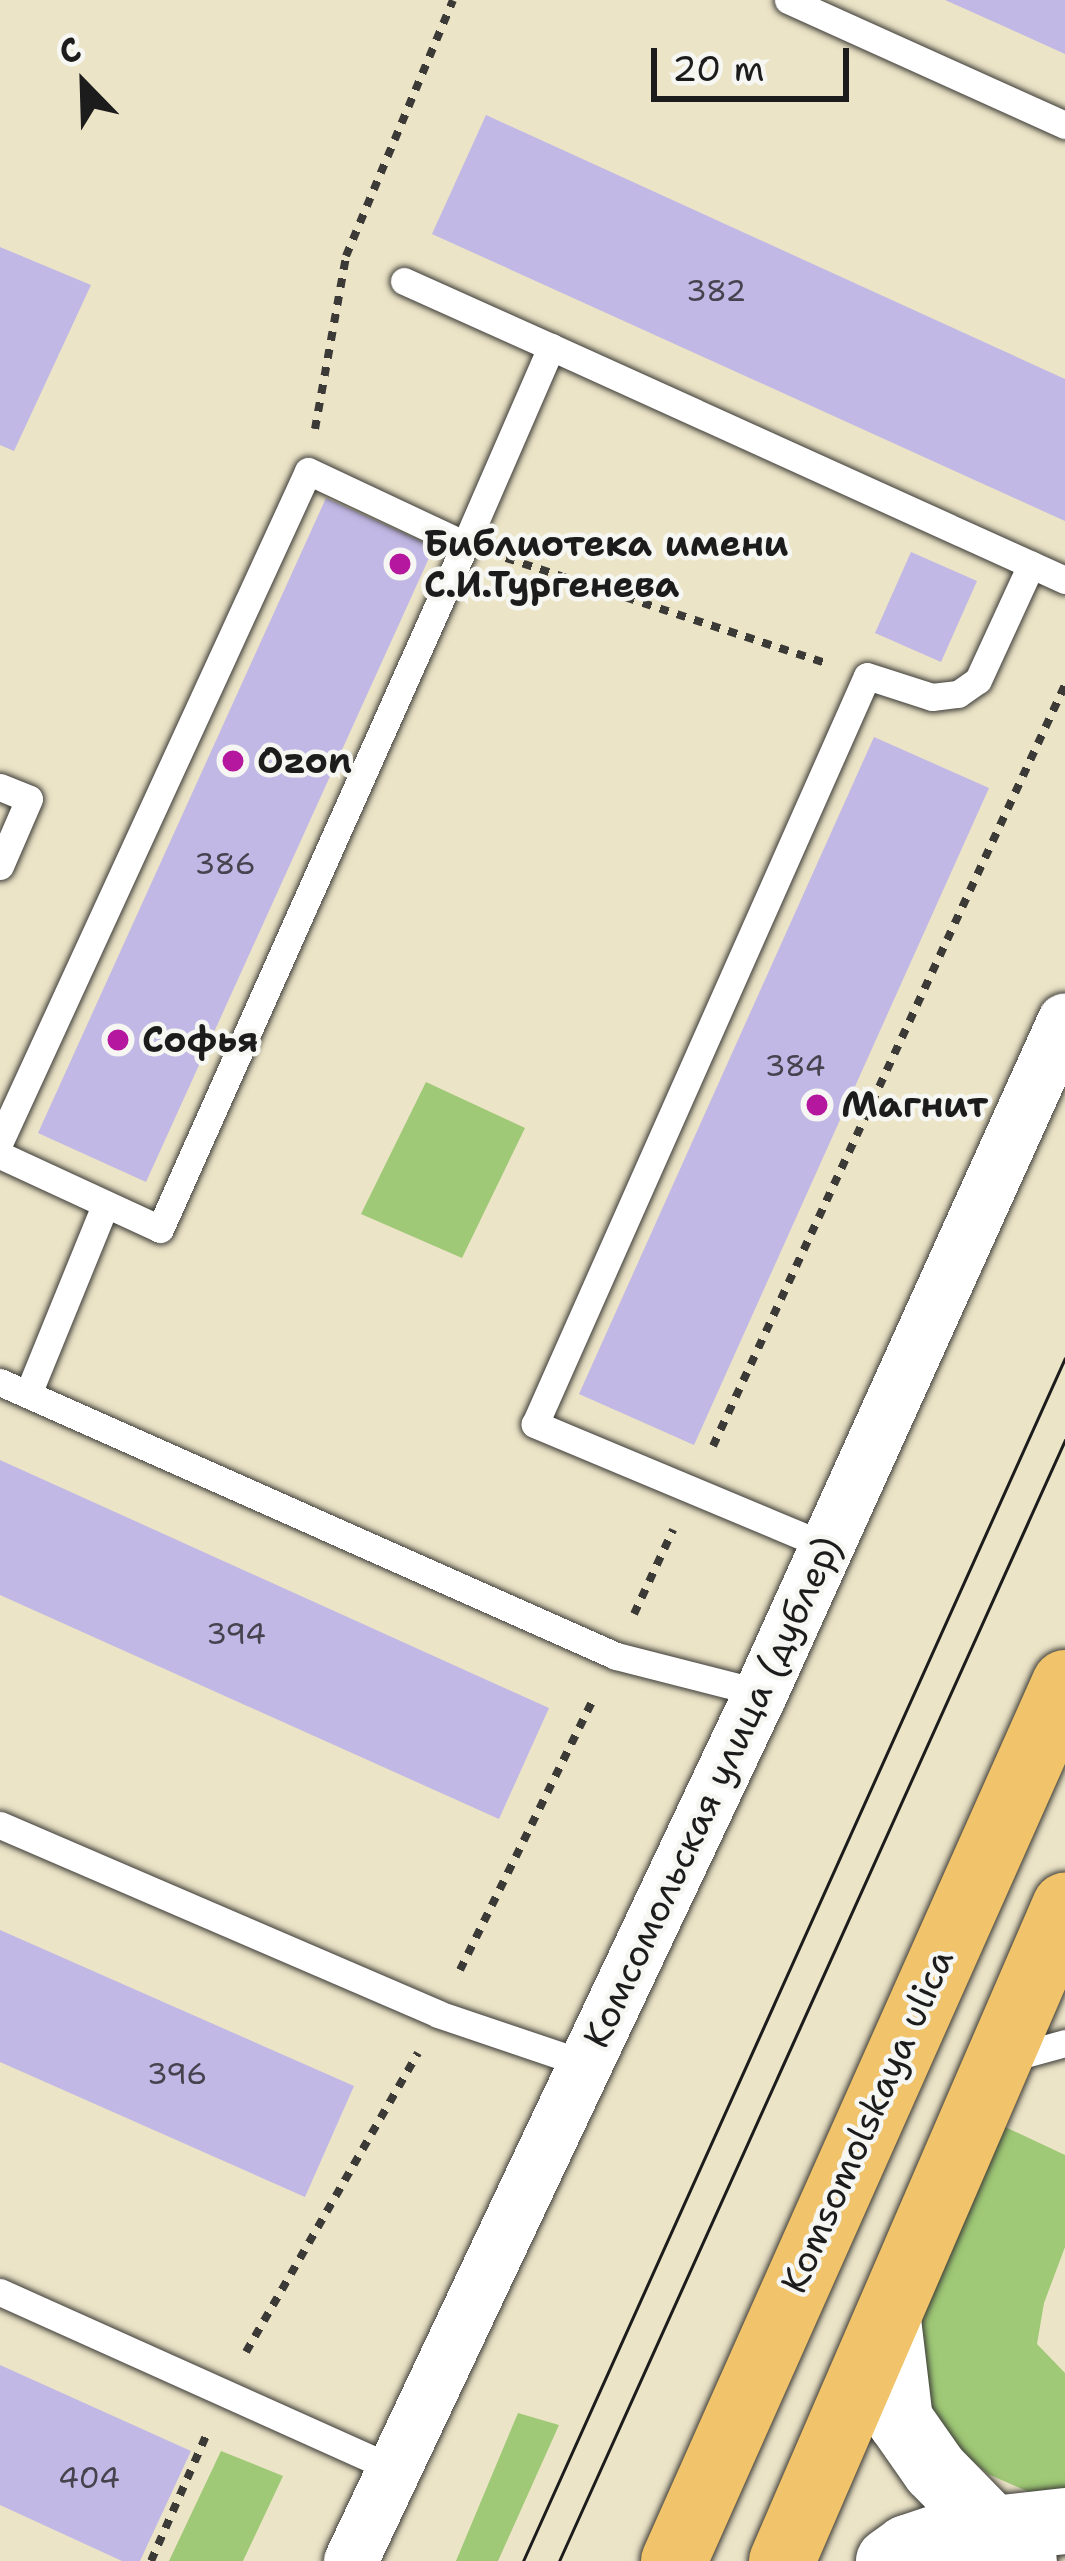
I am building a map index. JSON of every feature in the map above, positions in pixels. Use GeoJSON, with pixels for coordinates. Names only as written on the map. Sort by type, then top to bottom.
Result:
{"type":"FeatureCollection","features":[{"type":"Feature","properties":{"kind":"main road","name":"Komsomolskaya ulica"},"geometry":{"type":"LineString","coordinates":[[674,2561],[1065,1683]]}},
{"type":"Feature","properties":{"kind":"main road"},"geometry":{"type":"LineString","coordinates":[[782,2561],[1065,1906]]}},
{"type":"Feature","properties":{"kind":"street","name":"Комсомольская улица (дублер)"},"geometry":{"type":"LineString","coordinates":[[351,2561],[761,1693],[1065,1020]]}},
{"type":"Feature","properties":{"kind":"street"},"geometry":{"type":"LineString","coordinates":[[888,2320],[900,2420],[934,2470],[1008,2544]]}},
{"type":"Feature","properties":{"kind":"street"},"geometry":{"type":"LineString","coordinates":[[889,2561],[928,2541],[1008,2544],[1065,2521]]}},
{"type":"Feature","properties":{"kind":"lane"},"geometry":{"type":"LineString","coordinates":[[788,0],[1065,125]]}},
{"type":"Feature","properties":{"kind":"lane"},"geometry":{"type":"LineString","coordinates":[[404,280],[1065,580]]}},
{"type":"Feature","properties":{"kind":"lane"},"geometry":{"type":"LineString","coordinates":[[0,1155],[104,1208],[160,1229],[550,347]]}},
{"type":"Feature","properties":{"kind":"lane"},"geometry":{"type":"LineString","coordinates":[[0,1141],[308,471],[465,545]]}},
{"type":"Feature","properties":{"kind":"lane"},"geometry":{"type":"LineString","coordinates":[[826,1546],[535,1424],[867,676],[932,697],[958,694],[978,680],[1031,565]]}},
{"type":"Feature","properties":{"kind":"lane"},"geometry":{"type":"LineString","coordinates":[[0,787],[29,799],[0,866]]}},
{"type":"Feature","properties":{"kind":"lane"},"geometry":{"type":"LineString","coordinates":[[28,1394],[104,1208]]}},
{"type":"Feature","properties":{"kind":"lane"},"geometry":{"type":"LineString","coordinates":[[0,1382],[616,1656],[761,1693]]}},
{"type":"Feature","properties":{"kind":"lane"},"geometry":{"type":"LineString","coordinates":[[0,1825],[438,2014],[586,2064]]}},
{"type":"Feature","properties":{"kind":"lane"},"geometry":{"type":"LineString","coordinates":[[998,2062],[1065,2043]]}},
{"type":"Feature","properties":{"kind":"lane"},"geometry":{"type":"LineString","coordinates":[[0,2292],[394,2469]]}},
{"type":"Feature","properties":{"kind":"path"},"geometry":{"type":"LineString","coordinates":[[308,471],[346,256],[453,0]]}},
{"type":"Feature","properties":{"kind":"path"},"geometry":{"type":"LineString","coordinates":[[465,545],[867,676]]}},
{"type":"Feature","properties":{"kind":"green space"},"geometry":{"type":"Polygon","coordinates":[[[426,1082],[525,1128],[462,1258],[361,1214],[426,1082]]]}},
{"type":"Feature","properties":{"kind":"green space"},"geometry":{"type":"Polygon","coordinates":[[[1003,2126],[1065,2155],[1065,2247],[1044,2303],[1037,2344],[1065,2373],[1065,2499],[1038,2496],[988,2474],[940,2434],[917,2384],[914,2333],[1003,2126]]]}},
{"type":"Feature","properties":{"kind":"green space"},"geometry":{"type":"Polygon","coordinates":[[[518,2413],[559,2425],[498,2561],[456,2561],[518,2413]]]}},
{"type":"Feature","properties":{"kind":"green space"},"geometry":{"type":"Polygon","coordinates":[[[221,2451],[283,2476],[243,2561],[169,2561],[221,2451]]]}},
{"type":"Feature","properties":{"kind":"building"},"geometry":{"type":"Polygon","coordinates":[[[945,0],[1065,0],[1065,54],[1001,25],[945,0]]]}},
{"type":"Feature","properties":{"kind":"building"},"geometry":{"type":"Polygon","coordinates":[[[486,115],[1065,379],[1065,521],[432,234],[486,115]]]}},
{"type":"Feature","properties":{"kind":"building"},"geometry":{"type":"Polygon","coordinates":[[[0,247],[91,285],[14,451],[0,445],[0,247]]]}},
{"type":"Feature","properties":{"kind":"building"},"geometry":{"type":"Polygon","coordinates":[[[326,498],[434,547],[146,1182],[38,1133],[326,498]]]}},
{"type":"Feature","properties":{"kind":"building"},"geometry":{"type":"Polygon","coordinates":[[[911,552],[977,581],[941,662],[875,633],[911,552]]]}},
{"type":"Feature","properties":{"kind":"building"},"geometry":{"type":"Polygon","coordinates":[[[874,737],[989,788],[694,1445],[579,1394],[874,737]]]}},
{"type":"Feature","properties":{"kind":"building"},"geometry":{"type":"Polygon","coordinates":[[[0,1460],[549,1708],[499,1819],[0,1595],[0,1460]]]}},
{"type":"Feature","properties":{"kind":"building"},"geometry":{"type":"Polygon","coordinates":[[[0,1930],[354,2086],[305,2197],[0,2062],[0,1930]]]}},
{"type":"Feature","properties":{"kind":"building"},"geometry":{"type":"Polygon","coordinates":[[[0,2365],[191,2451],[140,2561],[122,2561],[0,2505],[0,2365]]]}},
{"type":"Feature","properties":{"kind":"tram line"},"geometry":{"type":"LineString","coordinates":[[523,2561],[1065,1358]]}},
{"type":"Feature","properties":{"kind":"tram line"},"geometry":{"type":"LineString","coordinates":[[559,2561],[1065,1440]]}},
{"type":"Feature","properties":{"kind":"place","name":"Библиотека имени С.И.Тургенева"},"geometry":{"type":"Point","coordinates":[400,564]}},
{"type":"Feature","properties":{"kind":"place","name":"Ozon"},"geometry":{"type":"Point","coordinates":[233,761]}},
{"type":"Feature","properties":{"kind":"place","name":"Софья"},"geometry":{"type":"Point","coordinates":[118,1040]}},
{"type":"Feature","properties":{"kind":"place","name":"Магнит"},"geometry":{"type":"Point","coordinates":[817,1105]}}]}
